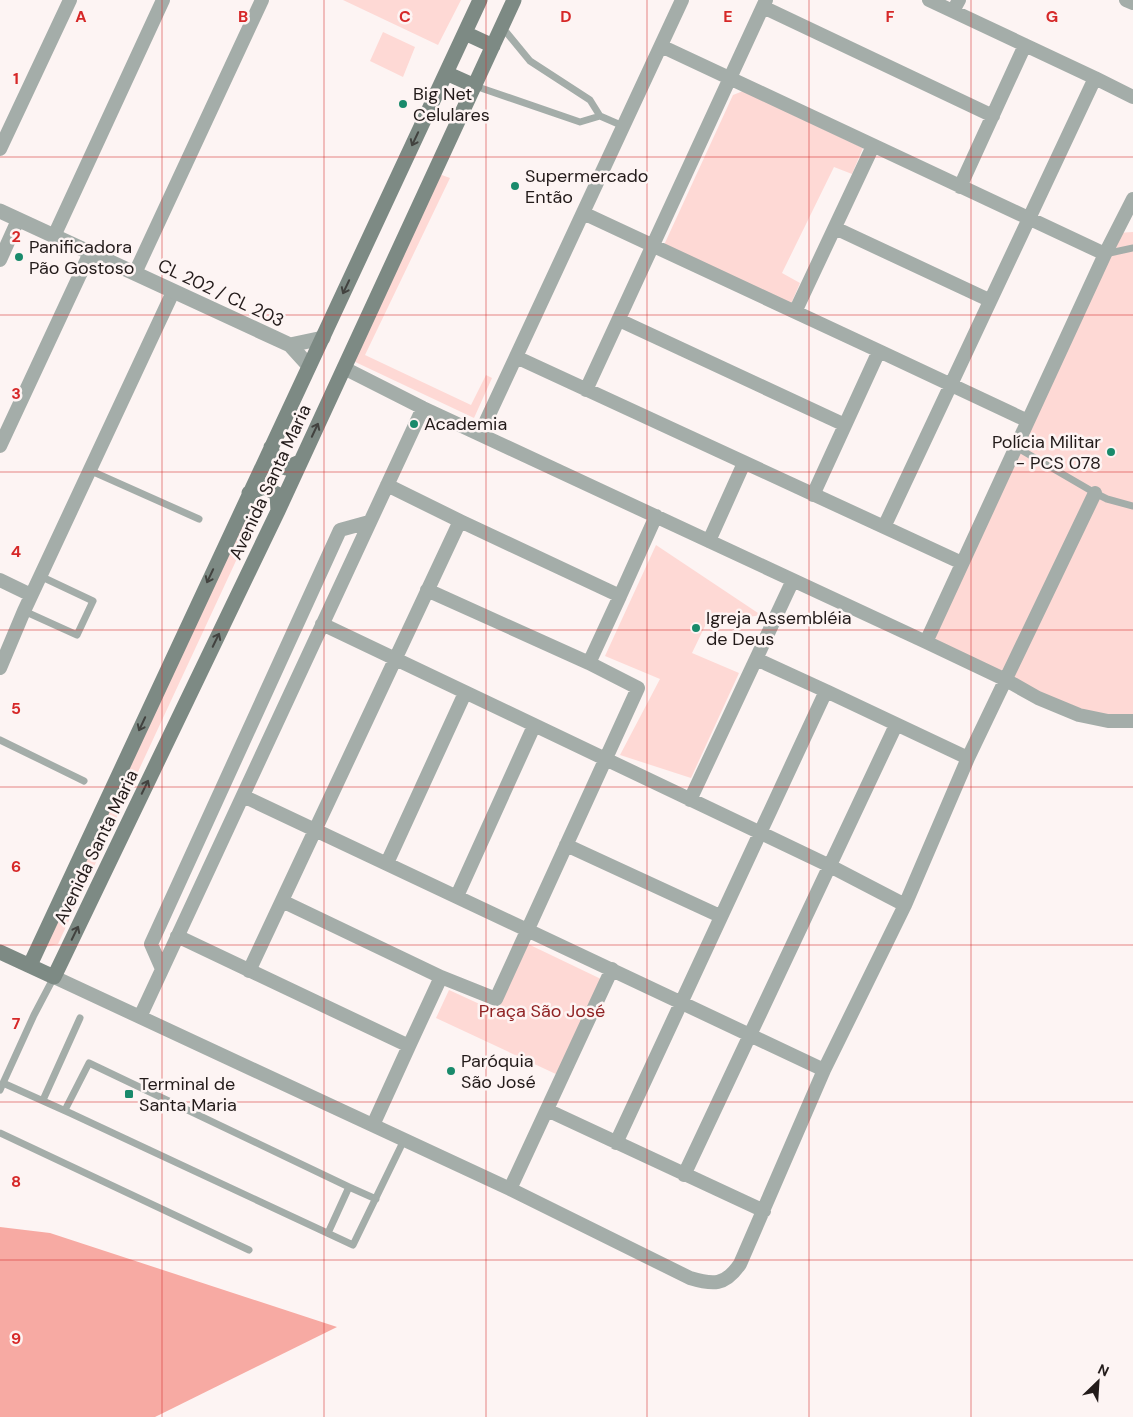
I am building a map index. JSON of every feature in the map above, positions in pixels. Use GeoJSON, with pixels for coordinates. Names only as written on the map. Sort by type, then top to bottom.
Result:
{"type":"FeatureCollection","features":[{"type":"Feature","properties":{"kind":"main road","name":"Avenida Santa Maria"},"geometry":{"type":"LineString","coordinates":[[30,965],[480,0]]}},
{"type":"Feature","properties":{"kind":"main road","name":"Avenida Santa Maria"},"geometry":{"type":"LineString","coordinates":[[54,977],[278,511],[514,0]]}},
{"type":"Feature","properties":{"kind":"main road"},"geometry":{"type":"LineString","coordinates":[[465,33],[493,46]]}},
{"type":"Feature","properties":{"kind":"main road"},"geometry":{"type":"LineString","coordinates":[[446,73],[475,86]]}},
{"type":"Feature","properties":{"kind":"main road"},"geometry":{"type":"LineString","coordinates":[[271,447],[276,463],[286,468],[300,462]]}},
{"type":"Feature","properties":{"kind":"main road"},"geometry":{"type":"LineString","coordinates":[[249,493],[264,487],[277,494],[278,511]]}},
{"type":"Feature","properties":{"kind":"main road"},"geometry":{"type":"LineString","coordinates":[[0,952],[54,977]]}},
{"type":"Feature","properties":{"kind":"street"},"geometry":{"type":"LineString","coordinates":[[0,149],[70,0]]}},
{"type":"Feature","properties":{"kind":"street"},"geometry":{"type":"LineString","coordinates":[[54,236],[163,0]]}},
{"type":"Feature","properties":{"kind":"street"},"geometry":{"type":"LineString","coordinates":[[134,273],[262,0]]}},
{"type":"Feature","properties":{"kind":"street"},"geometry":{"type":"LineString","coordinates":[[480,434],[682,0]]}},
{"type":"Feature","properties":{"kind":"street"},"geometry":{"type":"LineString","coordinates":[[929,0],[956,6],[1025,45],[1133,97]]}},
{"type":"Feature","properties":{"kind":"street"},"geometry":{"type":"LineString","coordinates":[[1126,0],[1133,3]]}},
{"type":"Feature","properties":{"kind":"street"},"geometry":{"type":"LineString","coordinates":[[586,390],[764,4],[993,116]]}},
{"type":"Feature","properties":{"kind":"street"},"geometry":{"type":"LineString","coordinates":[[960,187],[1025,45]]}},
{"type":"Feature","properties":{"kind":"street"},"geometry":{"type":"LineString","coordinates":[[660,46],[1105,254]]}},
{"type":"Feature","properties":{"kind":"street"},"geometry":{"type":"LineString","coordinates":[[884,527],[1095,78]]}},
{"type":"Feature","properties":{"kind":"street"},"geometry":{"type":"LineString","coordinates":[[795,312],[873,146]]}},
{"type":"Feature","properties":{"kind":"street"},"geometry":{"type":"LineString","coordinates":[[926,642],[1105,254],[1133,199]]}},
{"type":"Feature","properties":{"kind":"street","name":"CL 202 / CL 203"},"geometry":{"type":"LineString","coordinates":[[0,211],[290,345]]}},
{"type":"Feature","properties":{"kind":"street"},"geometry":{"type":"LineString","coordinates":[[583,213],[1028,421]]}},
{"type":"Feature","properties":{"kind":"street"},"geometry":{"type":"LineString","coordinates":[[0,260],[18,220]]}},
{"type":"Feature","properties":{"kind":"street"},"geometry":{"type":"LineString","coordinates":[[835,228],[990,300]]}},
{"type":"Feature","properties":{"kind":"street"},"geometry":{"type":"LineString","coordinates":[[0,446],[90,253]]}},
{"type":"Feature","properties":{"kind":"street"},"geometry":{"type":"LineString","coordinates":[[0,668],[31,595],[173,292]]}},
{"type":"Feature","properties":{"kind":"street"},"geometry":{"type":"LineString","coordinates":[[619,320],[845,425]]}},
{"type":"Feature","properties":{"kind":"street"},"geometry":{"type":"LineString","coordinates":[[290,345],[323,338]]}},
{"type":"Feature","properties":{"kind":"street"},"geometry":{"type":"LineString","coordinates":[[290,345],[309,366]]}},
{"type":"Feature","properties":{"kind":"street"},"geometry":{"type":"LineString","coordinates":[[813,495],[879,351]]}},
{"type":"Feature","properties":{"kind":"street"},"geometry":{"type":"LineString","coordinates":[[516,357],[962,563]]}},
{"type":"Feature","properties":{"kind":"street"},"geometry":{"type":"LineString","coordinates":[[344,368],[423,408],[1006,680],[1038,698],[1079,715],[1108,721],[1133,721]]}},
{"type":"Feature","properties":{"kind":"street"},"geometry":{"type":"LineString","coordinates":[[140,1017],[423,408]]}},
{"type":"Feature","properties":{"kind":"street"},"geometry":{"type":"LineString","coordinates":[[708,541],[744,463]]}},
{"type":"Feature","properties":{"kind":"street"},"geometry":{"type":"LineString","coordinates":[[386,486],[620,596]]}},
{"type":"Feature","properties":{"kind":"street"},"geometry":{"type":"LineString","coordinates":[[54,977],[510,1189],[690,1278],[703,1282],[724,1280],[732,1276],[740,1264],[824,1070],[905,905],[968,758],[1095,493]]}},
{"type":"Feature","properties":{"kind":"street"},"geometry":{"type":"LineString","coordinates":[[589,663],[656,516]]}},
{"type":"Feature","properties":{"kind":"street"},"geometry":{"type":"LineString","coordinates":[[249,971],[460,521]]}},
{"type":"Feature","properties":{"kind":"street"},"geometry":{"type":"LineString","coordinates":[[162,969],[152,944],[340,530],[369,522]]}},
{"type":"Feature","properties":{"kind":"street"},"geometry":{"type":"LineString","coordinates":[[0,580],[31,595]]}},
{"type":"Feature","properties":{"kind":"street"},"geometry":{"type":"LineString","coordinates":[[690,800],[793,580]]}},
{"type":"Feature","properties":{"kind":"street"},"geometry":{"type":"LineString","coordinates":[[282,901],[441,977],[496,999],[638,688],[589,663],[428,590]]}},
{"type":"Feature","properties":{"kind":"street"},"geometry":{"type":"LineString","coordinates":[[322,624],[830,866],[905,905]]}},
{"type":"Feature","properties":{"kind":"street"},"geometry":{"type":"LineString","coordinates":[[756,659],[968,758]]}},
{"type":"Feature","properties":{"kind":"street"},"geometry":{"type":"LineString","coordinates":[[616,1142],[826,691]]}},
{"type":"Feature","properties":{"kind":"street"},"geometry":{"type":"LineString","coordinates":[[387,863],[465,692]]}},
{"type":"Feature","properties":{"kind":"street"},"geometry":{"type":"LineString","coordinates":[[684,1175],[896,725]]}},
{"type":"Feature","properties":{"kind":"street"},"geometry":{"type":"LineString","coordinates":[[456,896],[534,726]]}},
{"type":"Feature","properties":{"kind":"street"},"geometry":{"type":"LineString","coordinates":[[243,796],[824,1070]]}},
{"type":"Feature","properties":{"kind":"street"},"geometry":{"type":"LineString","coordinates":[[566,845],[720,916]]}},
{"type":"Feature","properties":{"kind":"street"},"geometry":{"type":"LineString","coordinates":[[177,936],[408,1046]]}},
{"type":"Feature","properties":{"kind":"street"},"geometry":{"type":"LineString","coordinates":[[510,1189],[612,969]]}},
{"type":"Feature","properties":{"kind":"street"},"geometry":{"type":"LineString","coordinates":[[373,1125],[441,977]]}},
{"type":"Feature","properties":{"kind":"street"},"geometry":{"type":"LineString","coordinates":[[546,1110],[764,1211]]}},
{"type":"Feature","properties":{"kind":"lane"},"geometry":{"type":"LineString","coordinates":[[502,27],[530,61],[590,100],[600,116],[623,126]]}},
{"type":"Feature","properties":{"kind":"lane"},"geometry":{"type":"LineString","coordinates":[[475,86],[580,122],[600,116]]}},
{"type":"Feature","properties":{"kind":"lane"},"geometry":{"type":"LineString","coordinates":[[1105,254],[1133,248]]}},
{"type":"Feature","properties":{"kind":"lane"},"geometry":{"type":"LineString","coordinates":[[1016,447],[1095,493],[1133,506]]}},
{"type":"Feature","properties":{"kind":"lane"},"geometry":{"type":"LineString","coordinates":[[90,470],[199,519]]}},
{"type":"Feature","properties":{"kind":"lane"},"geometry":{"type":"LineString","coordinates":[[24,611],[77,635],[89,610],[93,601],[40,576]]}},
{"type":"Feature","properties":{"kind":"lane"},"geometry":{"type":"LineString","coordinates":[[0,740],[84,781]]}},
{"type":"Feature","properties":{"kind":"lane"},"geometry":{"type":"LineString","coordinates":[[54,977],[34,1015],[1,1087],[43,1100],[353,1245],[404,1140]]}},
{"type":"Feature","properties":{"kind":"lane"},"geometry":{"type":"LineString","coordinates":[[43,1100],[80,1018]]}},
{"type":"Feature","properties":{"kind":"lane"},"geometry":{"type":"LineString","coordinates":[[65,1110],[89,1063],[376,1199]]}},
{"type":"Feature","properties":{"kind":"lane"},"geometry":{"type":"LineString","coordinates":[[0,1133],[249,1250]]}},
{"type":"Feature","properties":{"kind":"lane"},"geometry":{"type":"LineString","coordinates":[[328,1233],[349,1186]]}},
{"type":"Feature","properties":{"kind":"green space"},"geometry":{"type":"Polygon","coordinates":[[[343,0],[461,0],[438,45],[343,0]]]}},
{"type":"Feature","properties":{"kind":"green space"},"geometry":{"type":"Polygon","coordinates":[[[383,32],[415,47],[403,77],[370,61],[383,32]]]}},
{"type":"Feature","properties":{"kind":"green space"},"geometry":{"type":"Polygon","coordinates":[[[743,91],[863,148],[852,174],[834,167],[782,273],[800,283],[791,304],[664,245],[733,95],[743,91]]]}},
{"type":"Feature","properties":{"kind":"green space"},"geometry":{"type":"Polygon","coordinates":[[[439,174],[450,178],[365,355],[471,405],[486,375],[492,378],[474,418],[351,360],[439,174]]]}},
{"type":"Feature","properties":{"kind":"green space"},"geometry":{"type":"Polygon","coordinates":[[[1133,232],[1133,719],[1078,713],[926,642],[1116,233],[1133,232]]]}},
{"type":"Feature","properties":{"kind":"green space"},"geometry":{"type":"Polygon","coordinates":[[[255,494],[241,550],[58,944],[41,948],[255,494]]]}},
{"type":"Feature","properties":{"kind":"green space"},"geometry":{"type":"Polygon","coordinates":[[[656,545],[761,615],[706,624],[692,653],[739,673],[691,778],[620,755],[660,679],[605,656],[656,545]]]}},
{"type":"Feature","properties":{"kind":"green space","name":"Praça São José"},"geometry":{"type":"Polygon","coordinates":[[[528,944],[601,979],[558,1075],[436,1018],[449,990],[497,1012],[528,944]]]}},
{"type":"Feature","properties":{"kind":"shaded area"},"geometry":{"type":"Polygon","coordinates":[[[0,1227],[50,1233],[337,1327],[155,1417],[0,1417],[0,1227]]]}},
{"type":"Feature","properties":{"kind":"place","name":"Big Net Celulares"},"geometry":{"type":"Point","coordinates":[403,104]}},
{"type":"Feature","properties":{"kind":"place","name":"Supermercado Então"},"geometry":{"type":"Point","coordinates":[515,186]}},
{"type":"Feature","properties":{"kind":"place","name":"Panificadora Pão Gostoso"},"geometry":{"type":"Point","coordinates":[19,257]}},
{"type":"Feature","properties":{"kind":"place","name":"Academia"},"geometry":{"type":"Point","coordinates":[414,424]}},
{"type":"Feature","properties":{"kind":"place","name":"Polícia Militar - PCS 078"},"geometry":{"type":"Point","coordinates":[1111,452]}},
{"type":"Feature","properties":{"kind":"place","name":"Igreja Assembléia de Deus"},"geometry":{"type":"Point","coordinates":[696,628]}},
{"type":"Feature","properties":{"kind":"place","name":"Paróquia São José"},"geometry":{"type":"Point","coordinates":[451,1071]}},
{"type":"Feature","properties":{"kind":"place","name":"Terminal de Santa Maria"},"geometry":{"type":"Point","coordinates":[129,1094]}}]}
